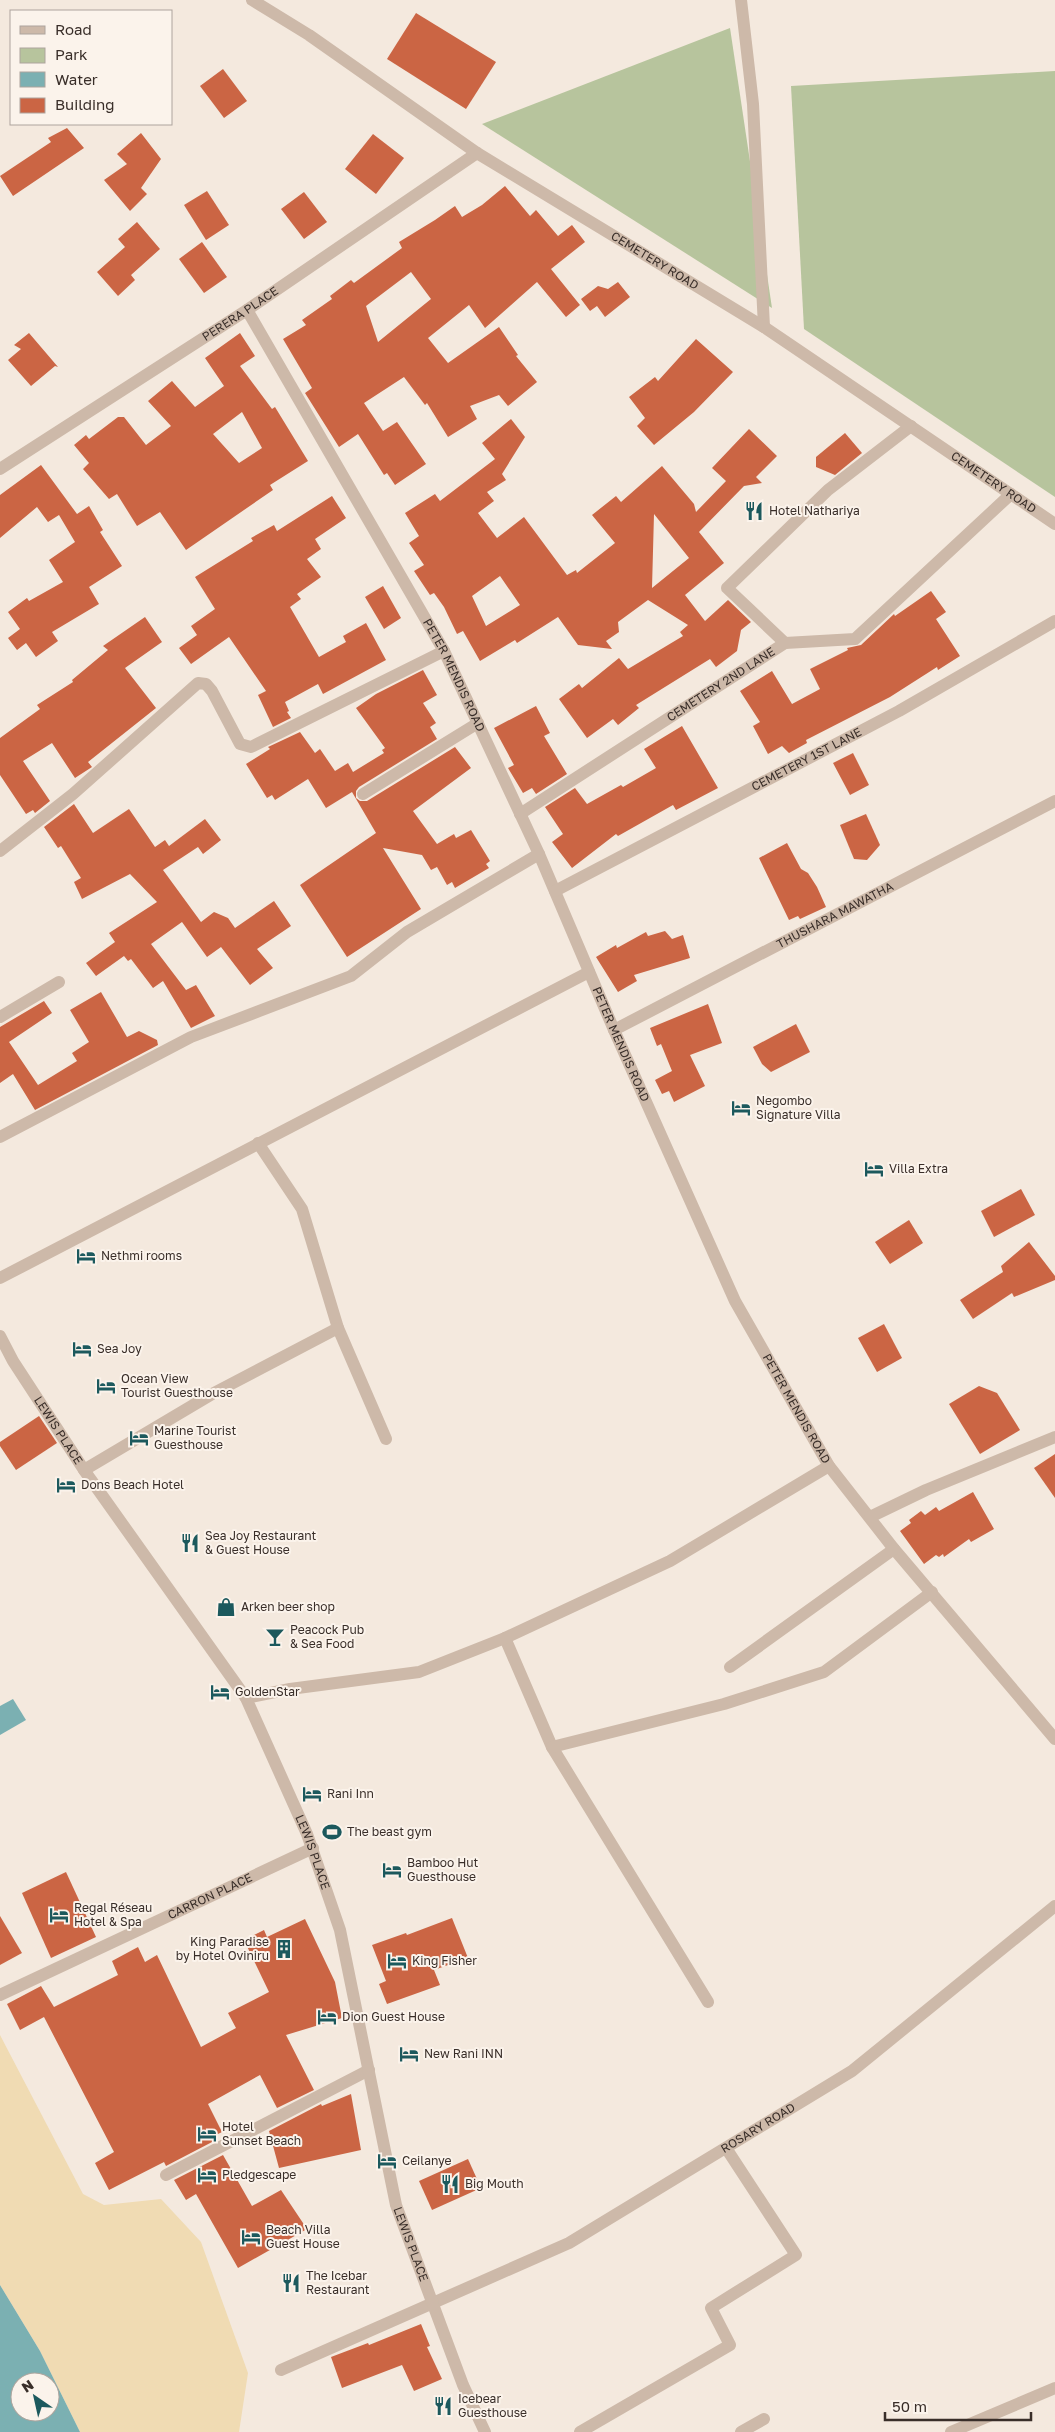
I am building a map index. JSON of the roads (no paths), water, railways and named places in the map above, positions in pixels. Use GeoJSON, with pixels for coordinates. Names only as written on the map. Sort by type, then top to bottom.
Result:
{"type":"FeatureCollection","features":[{"type":"Feature","properties":{"kind":"street","name":"CEMETERY ROAD"},"geometry":{"type":"LineString","coordinates":[[252,0],[309,35],[477,153],[764,328],[1055,524]]}},
{"type":"Feature","properties":{"kind":"street"},"geometry":{"type":"LineString","coordinates":[[741,0],[753,104],[764,328]]}},
{"type":"Feature","properties":{"kind":"street","name":"PERERA PLACE"},"geometry":{"type":"LineString","coordinates":[[0,469],[246,310],[477,153]]}},
{"type":"Feature","properties":{"kind":"street","name":"PETER MENDIS ROAD"},"geometry":{"type":"LineString","coordinates":[[246,310],[444,651],[539,854],[614,1030],[735,1300],[829,1466],[894,1549],[1055,1739]]}},
{"type":"Feature","properties":{"kind":"street"},"geometry":{"type":"LineString","coordinates":[[784,643],[727,588],[828,490],[911,426]]}},
{"type":"Feature","properties":{"kind":"street","name":"CEMETERY 2ND LANE"},"geometry":{"type":"LineString","coordinates":[[520,814],[784,643],[855,639],[1011,494]]}},
{"type":"Feature","properties":{"kind":"street","name":"CEMETERY 1ST LANE"},"geometry":{"type":"LineString","coordinates":[[555,891],[900,711],[1055,622]]}},
{"type":"Feature","properties":{"kind":"street"},"geometry":{"type":"LineString","coordinates":[[0,851],[73,794],[198,683],[206,684],[212,691],[240,744],[251,747],[444,651]]}},
{"type":"Feature","properties":{"kind":"street"},"geometry":{"type":"LineString","coordinates":[[363,794],[478,723]]}},
{"type":"Feature","properties":{"kind":"street","name":"THUSHARA MAWATHA"},"geometry":{"type":"LineString","coordinates":[[614,1030],[1055,801]]}},
{"type":"Feature","properties":{"kind":"street"},"geometry":{"type":"LineString","coordinates":[[0,1136],[191,1037],[351,976],[407,932],[539,854]]}},
{"type":"Feature","properties":{"kind":"street"},"geometry":{"type":"LineString","coordinates":[[0,1278],[589,972]]}},
{"type":"Feature","properties":{"kind":"street"},"geometry":{"type":"LineString","coordinates":[[0,1018],[59,982]]}},
{"type":"Feature","properties":{"kind":"street"},"geometry":{"type":"LineString","coordinates":[[258,1143],[302,1209],[338,1328],[386,1439]]}},
{"type":"Feature","properties":{"kind":"street"},"geometry":{"type":"LineString","coordinates":[[84,1470],[212,1394],[338,1328]]}},
{"type":"Feature","properties":{"kind":"street","name":"LEWIS PLACE"},"geometry":{"type":"LineString","coordinates":[[0,1336],[13,1361],[84,1470],[146,1554],[246,1698],[313,1848],[340,1930],[396,2206],[463,2385],[485,2432]]}},
{"type":"Feature","properties":{"kind":"street"},"geometry":{"type":"LineString","coordinates":[[870,1517],[926,1490],[1055,1437]]}},
{"type":"Feature","properties":{"kind":"street"},"geometry":{"type":"LineString","coordinates":[[246,1698],[419,1672],[505,1638],[670,1561],[829,1466]]}},
{"type":"Feature","properties":{"kind":"street"},"geometry":{"type":"LineString","coordinates":[[730,1667],[894,1549]]}},
{"type":"Feature","properties":{"kind":"street"},"geometry":{"type":"LineString","coordinates":[[552,1747],[724,1704],[824,1672],[932,1592]]}},
{"type":"Feature","properties":{"kind":"street"},"geometry":{"type":"LineString","coordinates":[[505,1638],[552,1747],[708,2002]]}},
{"type":"Feature","properties":{"kind":"street","name":"CARRON PLACE"},"geometry":{"type":"LineString","coordinates":[[0,1996],[313,1848]]}},
{"type":"Feature","properties":{"kind":"street","name":"ROSARY ROAD"},"geometry":{"type":"LineString","coordinates":[[281,2370],[569,2243],[852,2071],[1055,1906]]}},
{"type":"Feature","properties":{"kind":"street"},"geometry":{"type":"LineString","coordinates":[[166,2175],[369,2070]]}},
{"type":"Feature","properties":{"kind":"street"},"geometry":{"type":"LineString","coordinates":[[580,2432],[730,2346],[711,2308],[796,2255],[726,2148]]}},
{"type":"Feature","properties":{"kind":"street"},"geometry":{"type":"LineString","coordinates":[[950,2432],[1055,2388]]}},
{"type":"Feature","properties":{"kind":"street"},"geometry":{"type":"LineString","coordinates":[[741,2432],[764,2419]]}},
{"type":"Feature","properties":{"kind":"water"},"geometry":{"type":"Polygon","coordinates":[[[13,1699],[26,1720],[0,1735],[0,1706],[13,1699]]]}},
{"type":"Feature","properties":{"kind":"water"},"geometry":{"type":"Polygon","coordinates":[[[0,2285],[40,2351],[50,2372],[10,2372],[10,2422],[60,2422],[60,2392],[80,2432],[0,2432],[0,2285]]]}},
{"type":"Feature","properties":{"kind":"place","name":"Hotel Nathariya"},"geometry":{"type":"Point","coordinates":[754,511]}},
{"type":"Feature","properties":{"kind":"place","name":"Negombo Signature Villa"},"geometry":{"type":"Point","coordinates":[741,1108]}},
{"type":"Feature","properties":{"kind":"place","name":"Villa Extra"},"geometry":{"type":"Point","coordinates":[874,1169]}},
{"type":"Feature","properties":{"kind":"place","name":"Nethmi rooms"},"geometry":{"type":"Point","coordinates":[86,1256]}},
{"type":"Feature","properties":{"kind":"place","name":"Sea Joy"},"geometry":{"type":"Point","coordinates":[82,1349]}},
{"type":"Feature","properties":{"kind":"place","name":"Ocean View Tourist Guesthouse"},"geometry":{"type":"Point","coordinates":[106,1386]}},
{"type":"Feature","properties":{"kind":"place","name":"Marine Tourist Guesthouse"},"geometry":{"type":"Point","coordinates":[139,1438]}},
{"type":"Feature","properties":{"kind":"place","name":"Dons Beach Hotel"},"geometry":{"type":"Point","coordinates":[66,1485]}},
{"type":"Feature","properties":{"kind":"place","name":"Sea Joy Restaurant & Guest House"},"geometry":{"type":"Point","coordinates":[190,1543]}},
{"type":"Feature","properties":{"kind":"place","name":"Arken beer shop"},"geometry":{"type":"Point","coordinates":[226,1607]}},
{"type":"Feature","properties":{"kind":"place","name":"Peacock Pub & Sea Food"},"geometry":{"type":"Point","coordinates":[275,1637]}},
{"type":"Feature","properties":{"kind":"place","name":"GoldenStar"},"geometry":{"type":"Point","coordinates":[220,1692]}},
{"type":"Feature","properties":{"kind":"place","name":"Rani Inn"},"geometry":{"type":"Point","coordinates":[312,1794]}},
{"type":"Feature","properties":{"kind":"place","name":"The beast gym"},"geometry":{"type":"Point","coordinates":[332,1832]}},
{"type":"Feature","properties":{"kind":"place","name":"Bamboo Hut Guesthouse"},"geometry":{"type":"Point","coordinates":[392,1870]}},
{"type":"Feature","properties":{"kind":"place","name":"Regal Réseau Hotel & Spa"},"geometry":{"type":"Point","coordinates":[59,1915]}},
{"type":"Feature","properties":{"kind":"place","name":"King Paradise by Hotel Oviniru"},"geometry":{"type":"Point","coordinates":[284,1949]}},
{"type":"Feature","properties":{"kind":"place","name":"King Fisher"},"geometry":{"type":"Point","coordinates":[397,1961]}},
{"type":"Feature","properties":{"kind":"place","name":"Dion Guest House"},"geometry":{"type":"Point","coordinates":[327,2017]}},
{"type":"Feature","properties":{"kind":"place","name":"New Rani INN"},"geometry":{"type":"Point","coordinates":[409,2054]}},
{"type":"Feature","properties":{"kind":"place","name":"Hotel Sunset Beach"},"geometry":{"type":"Point","coordinates":[207,2134]}},
{"type":"Feature","properties":{"kind":"place","name":"Ceilanye"},"geometry":{"type":"Point","coordinates":[387,2161]}},
{"type":"Feature","properties":{"kind":"place","name":"Pledgescape"},"geometry":{"type":"Point","coordinates":[207,2175]}},
{"type":"Feature","properties":{"kind":"place","name":"Big Mouth"},"geometry":{"type":"Point","coordinates":[450,2184]}},
{"type":"Feature","properties":{"kind":"place","name":"Beach Villa Guest House"},"geometry":{"type":"Point","coordinates":[251,2237]}},
{"type":"Feature","properties":{"kind":"place","name":"The Icebar Restaurant"},"geometry":{"type":"Point","coordinates":[291,2283]}},
{"type":"Feature","properties":{"kind":"place","name":"Icebear Guesthouse"},"geometry":{"type":"Point","coordinates":[443,2406]}}]}
